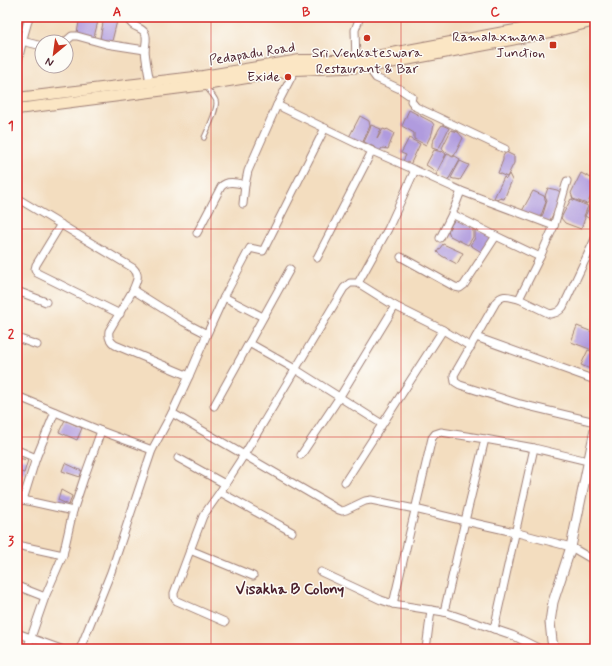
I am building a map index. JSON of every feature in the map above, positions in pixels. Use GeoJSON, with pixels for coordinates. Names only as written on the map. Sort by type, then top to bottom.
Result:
{"type":"FeatureCollection","features":[{"type":"Feature","properties":{"kind":"main road","name":"Pedapadu Road"},"geometry":{"type":"LineString","coordinates":[[17,98],[203,76],[300,60],[356,60],[584,17]]}},
{"type":"Feature","properties":{"kind":"main road","name":"Pedapadu Road"},"geometry":{"type":"LineString","coordinates":[[17,109],[205,85],[294,70],[368,66],[491,44],[560,30],[595,21]]}},
{"type":"Feature","properties":{"kind":"street"},"geometry":{"type":"LineString","coordinates":[[17,65],[21,36],[29,17]]}},
{"type":"Feature","properties":{"kind":"street"},"geometry":{"type":"LineString","coordinates":[[127,17],[131,24],[143,30],[146,34],[145,50],[150,82]]}},
{"type":"Feature","properties":{"kind":"street"},"geometry":{"type":"LineString","coordinates":[[356,60],[355,30],[360,17]]}},
{"type":"Feature","properties":{"kind":"street"},"geometry":{"type":"LineString","coordinates":[[590,17],[595,21]]}},
{"type":"Feature","properties":{"kind":"street"},"geometry":{"type":"LineString","coordinates":[[21,36],[34,42]]}},
{"type":"Feature","properties":{"kind":"street"},"geometry":{"type":"LineString","coordinates":[[74,36],[106,44],[145,50]]}},
{"type":"Feature","properties":{"kind":"street"},"geometry":{"type":"LineString","coordinates":[[368,66],[376,78],[400,89],[412,97],[410,101],[416,107],[505,149]]}},
{"type":"Feature","properties":{"kind":"street"},"geometry":{"type":"LineString","coordinates":[[243,204],[245,184],[253,159],[294,70]]}},
{"type":"Feature","properties":{"kind":"street"},"geometry":{"type":"LineString","coordinates":[[277,105],[372,151],[461,191],[554,226]]}},
{"type":"Feature","properties":{"kind":"street"},"geometry":{"type":"LineString","coordinates":[[80,649],[111,572],[152,450],[172,413],[224,297],[250,248],[263,251],[325,128]]}},
{"type":"Feature","properties":{"kind":"street"},"geometry":{"type":"LineString","coordinates":[[316,258],[372,151]]}},
{"type":"Feature","properties":{"kind":"street"},"geometry":{"type":"LineString","coordinates":[[358,283],[388,229],[415,170]]}},
{"type":"Feature","properties":{"kind":"street"},"geometry":{"type":"LineString","coordinates":[[518,299],[540,258],[554,226],[567,181]]}},
{"type":"Feature","properties":{"kind":"street"},"geometry":{"type":"LineString","coordinates":[[197,233],[221,187],[224,184],[230,183],[245,184]]}},
{"type":"Feature","properties":{"kind":"street"},"geometry":{"type":"LineString","coordinates":[[440,238],[461,191]]}},
{"type":"Feature","properties":{"kind":"street"},"geometry":{"type":"LineString","coordinates":[[18,201],[61,224],[133,268],[137,272],[138,277],[133,290],[110,332],[110,341],[115,345],[189,376]]}},
{"type":"Feature","properties":{"kind":"street"},"geometry":{"type":"LineString","coordinates":[[452,214],[540,258]]}},
{"type":"Feature","properties":{"kind":"street"},"geometry":{"type":"LineString","coordinates":[[61,224],[36,265],[35,269],[37,273],[120,314]]}},
{"type":"Feature","properties":{"kind":"street"},"geometry":{"type":"LineString","coordinates":[[401,257],[455,287],[460,288],[464,285],[496,236]]}},
{"type":"Feature","properties":{"kind":"street"},"geometry":{"type":"LineString","coordinates":[[595,239],[563,307],[559,311],[550,314],[518,299],[504,296],[499,298],[454,375],[455,382],[460,385],[520,404],[595,422]]}},
{"type":"Feature","properties":{"kind":"street"},"geometry":{"type":"LineString","coordinates":[[214,406],[290,269]]}},
{"type":"Feature","properties":{"kind":"street"},"geometry":{"type":"LineString","coordinates":[[225,622],[178,601],[175,599],[174,592],[203,516],[244,455],[344,288],[350,283],[358,283],[396,306],[443,330],[471,347]]}},
{"type":"Feature","properties":{"kind":"street"},"geometry":{"type":"LineString","coordinates":[[133,290],[184,322],[207,334]]}},
{"type":"Feature","properties":{"kind":"street"},"geometry":{"type":"LineString","coordinates":[[17,291],[46,302]]}},
{"type":"Feature","properties":{"kind":"street"},"geometry":{"type":"LineString","coordinates":[[224,297],[263,317]]}},
{"type":"Feature","properties":{"kind":"street"},"geometry":{"type":"LineString","coordinates":[[301,456],[396,306]]}},
{"type":"Feature","properties":{"kind":"street"},"geometry":{"type":"LineString","coordinates":[[345,482],[443,330]]}},
{"type":"Feature","properties":{"kind":"street"},"geometry":{"type":"LineString","coordinates":[[476,337],[595,380]]}},
{"type":"Feature","properties":{"kind":"street"},"geometry":{"type":"LineString","coordinates":[[17,338],[37,345]]}},
{"type":"Feature","properties":{"kind":"street"},"geometry":{"type":"LineString","coordinates":[[249,344],[295,369],[338,398],[382,424]]}},
{"type":"Feature","properties":{"kind":"street"},"geometry":{"type":"LineString","coordinates":[[17,396],[101,431],[152,450]]}},
{"type":"Feature","properties":{"kind":"street"},"geometry":{"type":"LineString","coordinates":[[55,412],[20,499],[73,511]]}},
{"type":"Feature","properties":{"kind":"street"},"geometry":{"type":"LineString","coordinates":[[172,413],[339,510],[346,510],[365,501],[371,500],[514,532],[571,547],[595,561]]}},
{"type":"Feature","properties":{"kind":"street"},"geometry":{"type":"LineString","coordinates":[[554,649],[550,622],[553,602],[571,547],[595,430]]}},
{"type":"Feature","properties":{"kind":"street"},"geometry":{"type":"LineString","coordinates":[[27,649],[45,597],[63,555],[73,511],[101,431]]}},
{"type":"Feature","properties":{"kind":"street"},"geometry":{"type":"LineString","coordinates":[[393,604],[432,438],[435,434],[441,432],[485,439],[534,448],[588,461]]}},
{"type":"Feature","properties":{"kind":"street"},"geometry":{"type":"LineString","coordinates":[[444,612],[485,439]]}},
{"type":"Feature","properties":{"kind":"street"},"geometry":{"type":"LineString","coordinates":[[494,629],[514,532],[534,448]]}},
{"type":"Feature","properties":{"kind":"street"},"geometry":{"type":"LineString","coordinates":[[17,450],[36,458]]}},
{"type":"Feature","properties":{"kind":"street"},"geometry":{"type":"LineString","coordinates":[[178,458],[225,484]]}},
{"type":"Feature","properties":{"kind":"street"},"geometry":{"type":"LineString","coordinates":[[220,492],[292,532]]}},
{"type":"Feature","properties":{"kind":"street"},"geometry":{"type":"LineString","coordinates":[[17,545],[63,555]]}},
{"type":"Feature","properties":{"kind":"street"},"geometry":{"type":"LineString","coordinates":[[190,550],[253,576]]}},
{"type":"Feature","properties":{"kind":"street"},"geometry":{"type":"LineString","coordinates":[[321,572],[381,600],[393,604],[444,612],[512,635],[540,649]]}},
{"type":"Feature","properties":{"kind":"street"},"geometry":{"type":"LineString","coordinates":[[17,586],[45,597]]}},
{"type":"Feature","properties":{"kind":"street"},"geometry":{"type":"LineString","coordinates":[[426,649],[431,610]]}},
{"type":"Feature","properties":{"kind":"street"},"geometry":{"type":"LineString","coordinates":[[17,633],[61,649]]}},
{"type":"Feature","properties":{"kind":"lane"},"geometry":{"type":"LineString","coordinates":[[204,138],[216,109],[217,102],[205,85]]}},
{"type":"Feature","properties":{"kind":"lane"},"geometry":{"type":"LineString","coordinates":[[592,128],[595,122]]}},
{"type":"Feature","properties":{"kind":"building"},"geometry":{"type":"Polygon","coordinates":[[[80,17],[99,17],[94,37],[77,33],[80,17]]]}},
{"type":"Feature","properties":{"kind":"building"},"geometry":{"type":"Polygon","coordinates":[[[104,17],[118,17],[112,41],[100,39],[104,17]]]}},
{"type":"Feature","properties":{"kind":"building"},"geometry":{"type":"Polygon","coordinates":[[[409,110],[432,122],[434,125],[426,145],[414,139],[414,133],[402,126],[409,110]]]}},
{"type":"Feature","properties":{"kind":"building"},"geometry":{"type":"Polygon","coordinates":[[[360,116],[369,121],[370,126],[362,144],[349,137],[360,116]]]}},
{"type":"Feature","properties":{"kind":"building"},"geometry":{"type":"Polygon","coordinates":[[[371,125],[381,129],[377,139],[383,129],[387,129],[394,133],[388,149],[382,148],[379,152],[373,148],[374,147],[364,142],[371,125]]]}},
{"type":"Feature","properties":{"kind":"building"},"geometry":{"type":"Polygon","coordinates":[[[442,125],[449,128],[438,150],[432,148],[432,143],[442,125]]]}},
{"type":"Feature","properties":{"kind":"building"},"geometry":{"type":"Polygon","coordinates":[[[451,130],[458,132],[463,138],[454,156],[444,151],[442,148],[451,130]]]}},
{"type":"Feature","properties":{"kind":"building"},"geometry":{"type":"Polygon","coordinates":[[[409,138],[420,144],[410,165],[403,161],[406,155],[401,153],[409,138]]]}},
{"type":"Feature","properties":{"kind":"building"},"geometry":{"type":"Polygon","coordinates":[[[434,150],[442,151],[446,154],[437,172],[426,165],[434,150]]]}},
{"type":"Feature","properties":{"kind":"building"},"geometry":{"type":"Polygon","coordinates":[[[506,152],[514,156],[514,163],[507,177],[498,173],[503,156],[506,152]]]}},
{"type":"Feature","properties":{"kind":"building"},"geometry":{"type":"Polygon","coordinates":[[[447,154],[460,159],[447,182],[436,175],[447,154]]]}},
{"type":"Feature","properties":{"kind":"building"},"geometry":{"type":"Polygon","coordinates":[[[460,161],[469,165],[460,180],[451,178],[460,161]]]}},
{"type":"Feature","properties":{"kind":"building"},"geometry":{"type":"Polygon","coordinates":[[[581,173],[595,180],[593,192],[587,204],[573,199],[571,193],[581,173]]]}},
{"type":"Feature","properties":{"kind":"building"},"geometry":{"type":"Polygon","coordinates":[[[509,174],[512,180],[504,199],[500,198],[497,200],[494,198],[504,177],[506,179],[509,174]]]}},
{"type":"Feature","properties":{"kind":"building"},"geometry":{"type":"Polygon","coordinates":[[[548,188],[562,193],[549,222],[540,219],[547,200],[545,196],[548,188]]]}},
{"type":"Feature","properties":{"kind":"building"},"geometry":{"type":"Polygon","coordinates":[[[533,191],[544,196],[546,202],[540,218],[522,211],[533,191]]]}},
{"type":"Feature","properties":{"kind":"building"},"geometry":{"type":"Polygon","coordinates":[[[571,199],[588,206],[581,229],[565,223],[561,218],[571,199]]]}},
{"type":"Feature","properties":{"kind":"building"},"geometry":{"type":"Polygon","coordinates":[[[590,206],[595,209],[595,222],[585,216],[590,206]]]}},
{"type":"Feature","properties":{"kind":"building"},"geometry":{"type":"Polygon","coordinates":[[[455,219],[473,228],[473,237],[468,245],[450,236],[448,230],[455,219]]]}},
{"type":"Feature","properties":{"kind":"building"},"geometry":{"type":"Polygon","coordinates":[[[475,229],[489,234],[491,241],[483,253],[470,245],[475,238],[475,229]]]}},
{"type":"Feature","properties":{"kind":"building"},"geometry":{"type":"Polygon","coordinates":[[[443,244],[463,253],[457,264],[437,252],[443,244]]]}},
{"type":"Feature","properties":{"kind":"building"},"geometry":{"type":"Polygon","coordinates":[[[577,326],[595,333],[595,351],[571,342],[577,326]]]}},
{"type":"Feature","properties":{"kind":"building"},"geometry":{"type":"Polygon","coordinates":[[[588,350],[595,353],[595,371],[581,365],[588,350]]]}},
{"type":"Feature","properties":{"kind":"building"},"geometry":{"type":"Polygon","coordinates":[[[65,420],[82,428],[77,440],[59,432],[65,420]]]}},
{"type":"Feature","properties":{"kind":"building"},"geometry":{"type":"Polygon","coordinates":[[[17,458],[28,460],[24,473],[17,471],[17,458]]]}},
{"type":"Feature","properties":{"kind":"building"},"geometry":{"type":"Polygon","coordinates":[[[65,463],[82,471],[80,477],[62,471],[65,463]]]}},
{"type":"Feature","properties":{"kind":"building"},"geometry":{"type":"Polygon","coordinates":[[[61,490],[72,496],[69,505],[58,500],[61,490]]]}},
{"type":"Feature","properties":{"kind":"place","name":"Sri Venkateswara Restaurant & Bar"},"geometry":{"type":"Point","coordinates":[367,38]}},
{"type":"Feature","properties":{"kind":"place","name":"Ramalaxmana Junction"},"geometry":{"type":"Point","coordinates":[553,45]}},
{"type":"Feature","properties":{"kind":"place","name":"Exide"},"geometry":{"type":"Point","coordinates":[288,77]}},
{"type":"Feature","properties":{"kind":"district","name":"Visakha B Colony"},"geometry":{"type":"Point","coordinates":[290,590]}}]}
